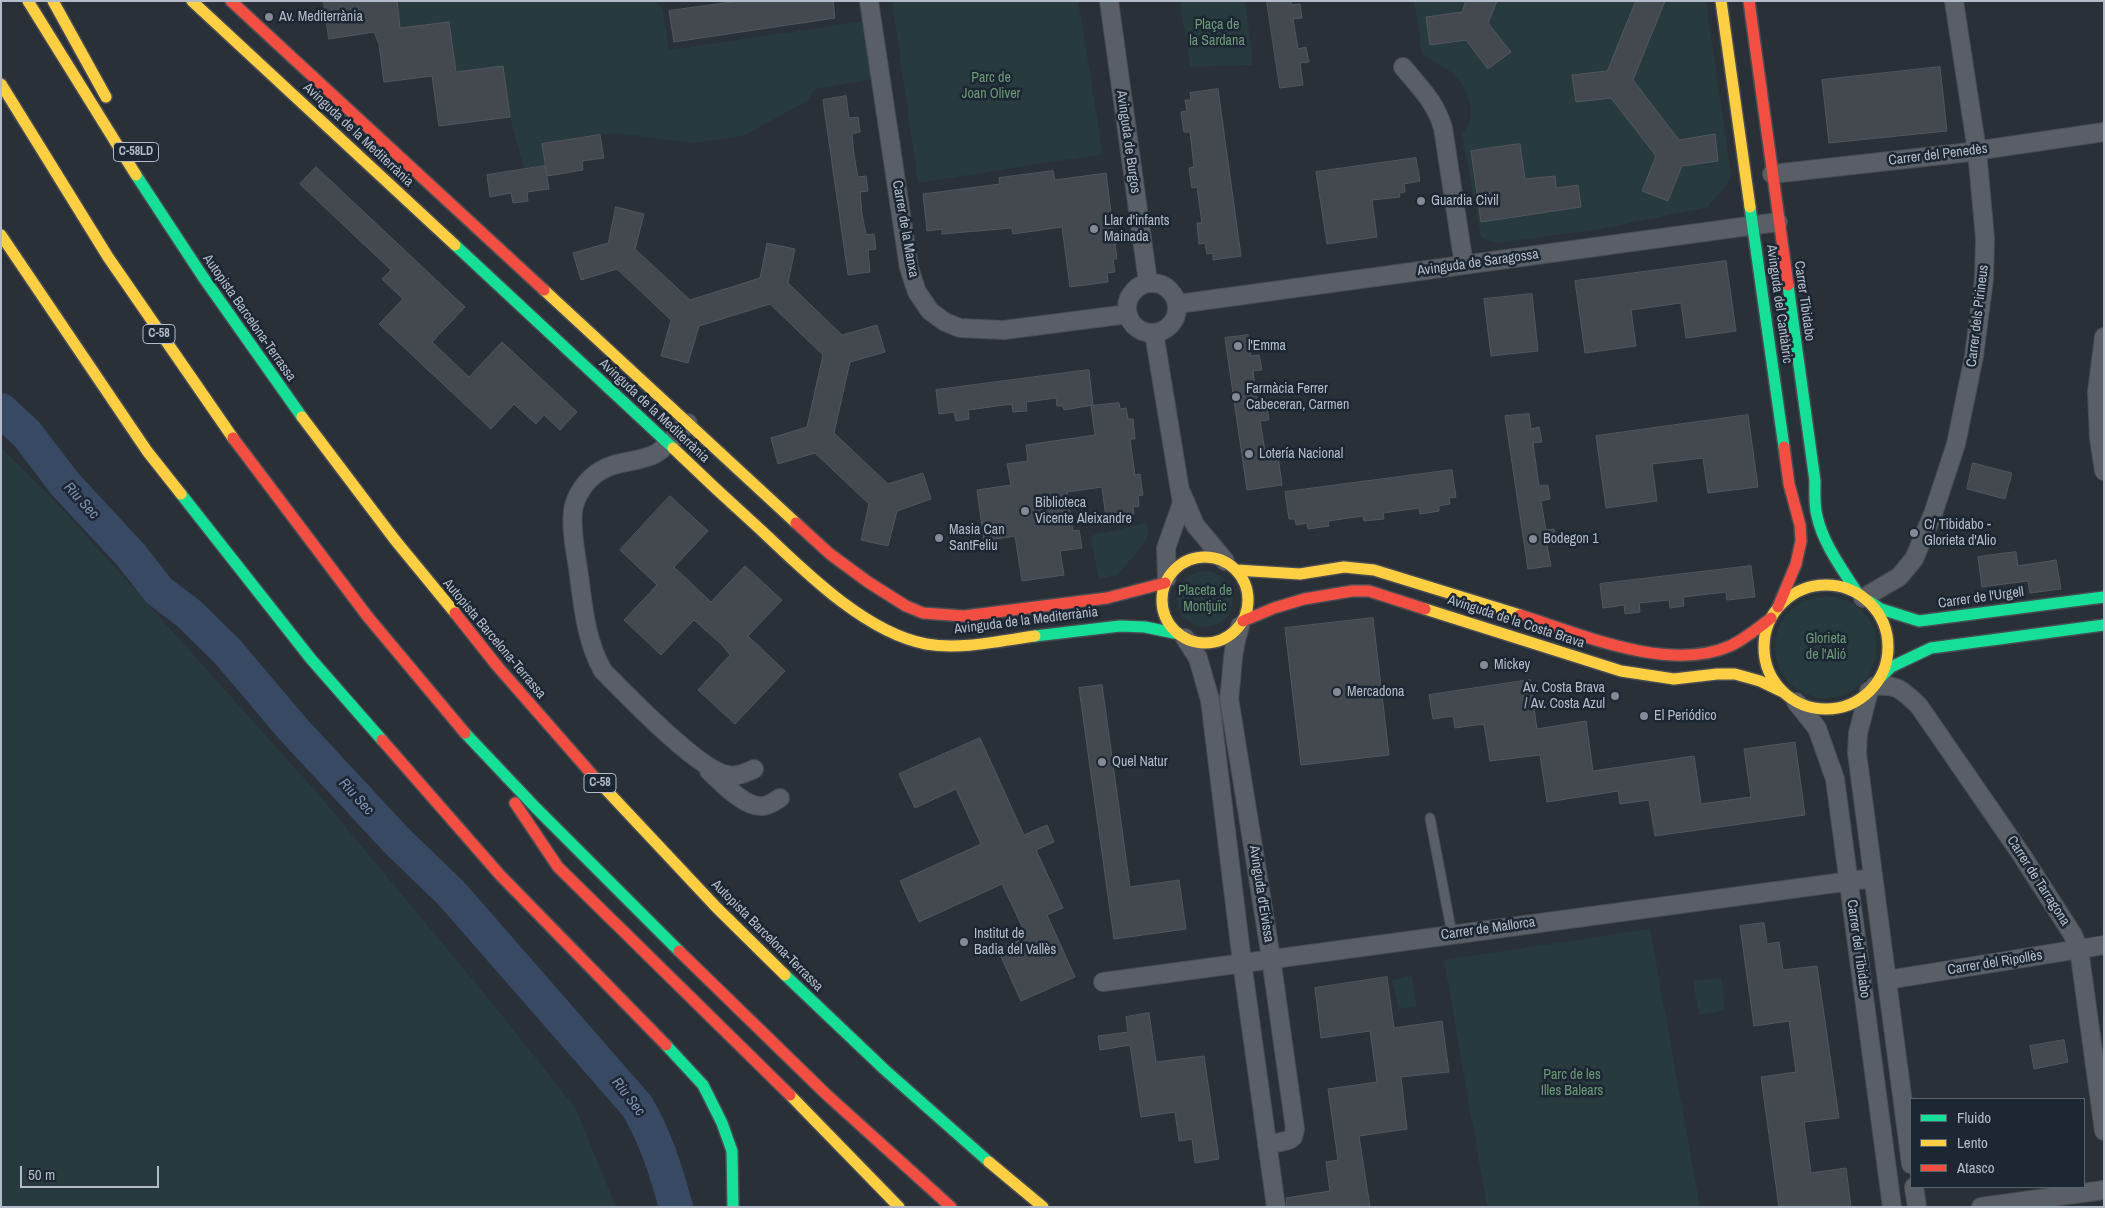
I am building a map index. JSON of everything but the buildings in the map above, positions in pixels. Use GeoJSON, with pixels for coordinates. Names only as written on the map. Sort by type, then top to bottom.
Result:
{"type":"FeatureCollection","features":[{"type":"Feature","properties":{"kind":"main road","name":"Autopista Barcelona-Terrassa"},"geometry":{"type":"LineString","coordinates":[[28,1],[89,105],[218,302],[326,452],[430,586],[508,680],[634,821],[766,957],[835,1024],[976,1150],[1044,1207]]}},
{"type":"Feature","properties":{"kind":"main road"},"geometry":{"type":"LineString","coordinates":[[53,1],[110,104]]}},
{"type":"Feature","properties":{"kind":"main road","name":"Avinguda de la Mediterrània"},"geometry":{"type":"LineString","coordinates":[[192,1],[810,577],[829,592],[893,632],[915,641],[965,646],[1112,626],[1144,626],[1182,636]]}},
{"type":"Feature","properties":{"kind":"main road","name":"Avinguda de la Mediterrània"},"geometry":{"type":"LineString","coordinates":[[232,1],[830,554],[868,582],[906,606],[923,612],[964,616],[1107,598],[1166,580]]}},
{"type":"Feature","properties":{"kind":"main road","name":"Avinguda del Cantàbric"},"geometry":{"type":"LineString","coordinates":[[1721,1],[1789,484],[1797,517],[1801,547],[1797,563],[1778,607]]}},
{"type":"Feature","properties":{"kind":"main road","name":"Carrer Tibidabo"},"geometry":{"type":"LineString","coordinates":[[1749,1],[1815,481],[1816,513],[1825,540],[1863,597]]}},
{"type":"Feature","properties":{"kind":"main road","name":"C-58"},"geometry":{"type":"LineString","coordinates":[[1,84],[80,213],[186,373],[369,618],[481,752],[718,992],[849,1117],[951,1207]]}},
{"type":"Feature","properties":{"kind":"main road","name":"C-58LD"},"geometry":{"type":"LineString","coordinates":[[138,156],[218,302]]}},
{"type":"Feature","properties":{"kind":"main road"},"geometry":{"type":"LineString","coordinates":[[1,235],[147,451],[311,659],[500,874],[659,1037],[702,1085],[722,1123],[732,1151],[732,1207]]}},
{"type":"Feature","properties":{"kind":"main road"},"geometry":{"type":"LineString","coordinates":[[1203,556],[1231,566],[1242,577],[1248,594],[1248,604],[1241,623],[1227,637],[1219,641],[1202,643],[1182,636],[1166,620],[1163,611],[1162,592],[1166,580],[1182,563],[1192,558],[1203,556]]}},
{"type":"Feature","properties":{"kind":"main road","name":"Avinguda de la Costa Brava"},"geometry":{"type":"LineString","coordinates":[[1231,566],[1300,574],[1344,567],[1374,570],[1600,640],[1656,654],[1680,656],[1701,654],[1724,648],[1742,639],[1771,618]]}},
{"type":"Feature","properties":{"kind":"main road"},"geometry":{"type":"LineString","coordinates":[[1875,685],[1886,663],[1887,637],[1878,613],[1863,597],[1842,587],[1824,585],[1807,588],[1791,596],[1778,607],[1771,618],[1764,637],[1764,657],[1771,676],[1789,697],[1812,708],[1830,709],[1847,706],[1862,698],[1875,685],[1891,668],[1931,648],[2104,625]]}},
{"type":"Feature","properties":{"kind":"main road","name":"Avinguda de la Costa Brava"},"geometry":{"type":"LineString","coordinates":[[1241,623],[1283,603],[1305,597],[1346,591],[1369,591],[1621,671],[1653,677],[1681,679],[1717,674],[1744,676],[1764,681],[1789,697]]}},
{"type":"Feature","properties":{"kind":"main road","name":"Carrer de l'Urgell"},"geometry":{"type":"LineString","coordinates":[[1863,597],[1881,609],[1919,621],[2104,597]]}},
{"type":"Feature","properties":{"kind":"main road"},"geometry":{"type":"LineString","coordinates":[[481,752],[558,868],[842,1147],[899,1207]]}},
{"type":"Feature","properties":{"kind":"street","name":"Carrer de la Manxa"},"geometry":{"type":"LineString","coordinates":[[869,1],[909,268],[917,292],[930,311],[945,322],[960,328],[1004,330],[1128,314]]}},
{"type":"Feature","properties":{"kind":"street","name":"Avinguda de Burgos"},"geometry":{"type":"LineString","coordinates":[[1109,1],[1148,282]]}},
{"type":"Feature","properties":{"kind":"street","name":"Carrer dels Pirineus"},"geometry":{"type":"LineString","coordinates":[[1863,597],[1899,577],[1914,559],[1933,514],[1956,444],[1974,356],[1984,279],[1985,238],[1977,150],[1954,1]]}},
{"type":"Feature","properties":{"kind":"street"},"geometry":{"type":"LineString","coordinates":[[1403,67],[1431,99],[1443,128],[1464,265]]}},
{"type":"Feature","properties":{"kind":"street","name":"Carrer del Penedès"},"geometry":{"type":"LineString","coordinates":[[1772,174],[1977,150],[2104,132]]}},
{"type":"Feature","properties":{"kind":"street","name":"Avinguda de Saragossa"},"geometry":{"type":"LineString","coordinates":[[1178,304],[1778,222]]}},
{"type":"Feature","properties":{"kind":"street"},"geometry":{"type":"LineString","coordinates":[[1148,282],[1164,285],[1170,290],[1178,304],[1177,313],[1169,327],[1154,333],[1145,332],[1137,328],[1131,322],[1128,314],[1129,298],[1134,290],[1148,282]]}},
{"type":"Feature","properties":{"kind":"street"},"geometry":{"type":"LineString","coordinates":[[1154,333],[1182,503],[1166,548],[1166,580]]}},
{"type":"Feature","properties":{"kind":"street"},"geometry":{"type":"LineString","coordinates":[[2104,337],[2097,392],[2099,438],[2104,471]]}},
{"type":"Feature","properties":{"kind":"street"},"geometry":{"type":"LineString","coordinates":[[688,422],[668,444],[656,453],[611,465],[595,476],[580,491],[573,509],[573,531],[586,629],[594,654],[603,671],[724,785],[752,806],[763,806],[780,798]]}},
{"type":"Feature","properties":{"kind":"street"},"geometry":{"type":"LineString","coordinates":[[1181,491],[1195,524],[1231,566]]}},
{"type":"Feature","properties":{"kind":"street","name":"Avinguda d'Eivissa"},"geometry":{"type":"LineString","coordinates":[[1182,636],[1198,658],[1210,700],[1242,962],[1267,1141],[1289,1140],[1293,1137],[1295,1129],[1271,958],[1229,698],[1232,676],[1231,660],[1241,623]]}},
{"type":"Feature","properties":{"kind":"street","name":"Carrer del Tibidabo"},"geometry":{"type":"LineString","coordinates":[[1875,685],[1858,733],[1857,753],[1910,1157]]}},
{"type":"Feature","properties":{"kind":"street","name":"Carrer de Tarragona"},"geometry":{"type":"LineString","coordinates":[[1875,685],[1894,686],[1903,690],[1919,706],[2021,854],[2072,935],[2079,949],[2104,1131]]}},
{"type":"Feature","properties":{"kind":"street","name":"Carrer del Tibidabo"},"geometry":{"type":"LineString","coordinates":[[1789,697],[1817,728],[1835,779],[1892,1207]]}},
{"type":"Feature","properties":{"kind":"street"},"geometry":{"type":"LineString","coordinates":[[694,758],[727,775],[746,773],[754,769]]}},
{"type":"Feature","properties":{"kind":"street","name":"Carrer de Mallorca"},"geometry":{"type":"LineString","coordinates":[[1103,982],[1873,878]]}},
{"type":"Feature","properties":{"kind":"street","name":"Carrer del Ripollès"},"geometry":{"type":"LineString","coordinates":[[1886,980],[2104,946]]}},
{"type":"Feature","properties":{"kind":"street"},"geometry":{"type":"LineString","coordinates":[[1267,1141],[1276,1207]]}},
{"type":"Feature","properties":{"kind":"street"},"geometry":{"type":"LineString","coordinates":[[1914,1188],[1917,1207]]}},
{"type":"Feature","properties":{"kind":"street"},"geometry":{"type":"LineString","coordinates":[[1981,1207],[2104,1190]]}},
{"type":"Feature","properties":{"kind":"lane"},"geometry":{"type":"LineString","coordinates":[[1430,818],[1452,934]]}},
{"type":"Feature","properties":{"kind":"green space"},"geometry":{"type":"Polygon","coordinates":[[[397,1],[655,1],[663,9],[669,50],[872,20],[880,78],[815,89],[807,101],[743,136],[693,143],[616,133],[542,144],[545,166],[524,169],[510,117],[503,66],[480,69],[483,91],[403,50],[397,1]]]}},
{"type":"Feature","properties":{"kind":"green space","name":"Parc de Joan Oliver"},"geometry":{"type":"Polygon","coordinates":[[[892,1],[1078,1],[1103,154],[918,183],[892,1]]]}},
{"type":"Feature","properties":{"kind":"green space","name":"Plaça de la Sardana"},"geometry":{"type":"Polygon","coordinates":[[[1180,1],[1245,1],[1253,65],[1190,67],[1180,1]]]}},
{"type":"Feature","properties":{"kind":"green space"},"geometry":{"type":"Polygon","coordinates":[[[1414,1],[1706,1],[1731,173],[1727,184],[1708,207],[1601,229],[1498,243],[1481,237],[1462,133],[1470,119],[1471,112],[1468,96],[1455,76],[1422,54],[1414,1]]]}},
{"type":"Feature","properties":{"kind":"green space"},"geometry":{"type":"Polygon","coordinates":[[[1,448],[67,514],[319,795],[497,1009],[576,1109],[616,1207],[1,1207],[1,448]]]}},
{"type":"Feature","properties":{"kind":"green space"},"geometry":{"type":"Polygon","coordinates":[[[1147,523],[1148,535],[1141,548],[1117,575],[1099,579],[1090,536],[1147,523]]]}},
{"type":"Feature","properties":{"kind":"green space","name":"Placeta de Montjuïc"},"geometry":{"type":"Polygon","coordinates":[[[1199,571],[1211,571],[1225,579],[1233,593],[1231,610],[1225,619],[1211,627],[1199,627],[1189,622],[1182,615],[1177,605],[1177,593],[1182,583],[1189,576],[1199,571]]]}},
{"type":"Feature","properties":{"kind":"green space","name":"Glorieta de l'Alió"},"geometry":{"type":"Polygon","coordinates":[[[1826,596],[1846,600],[1862,611],[1873,627],[1877,647],[1873,667],[1862,683],[1846,694],[1826,698],[1806,694],[1790,683],[1779,667],[1775,647],[1779,627],[1790,611],[1806,600],[1826,596]]]}},
{"type":"Feature","properties":{"kind":"green space","name":"Parc de les Illes Balears"},"geometry":{"type":"Polygon","coordinates":[[[1650,929],[1700,1207],[1487,1207],[1444,960],[1650,929]]]}},
{"type":"Feature","properties":{"kind":"green space"},"geometry":{"type":"Polygon","coordinates":[[[1412,976],[1417,1007],[1399,1009],[1392,980],[1412,976]]]}},
{"type":"Feature","properties":{"kind":"green space"},"geometry":{"type":"Polygon","coordinates":[[[1721,978],[1725,1010],[1699,1015],[1693,981],[1721,978]]]}},
{"type":"Feature","properties":{"kind":"waterway","name":"Riu Sec"},"geometry":{"type":"LineString","coordinates":[[1,410],[27,434],[65,484],[130,554],[159,591],[188,613],[227,651],[293,729],[398,842],[451,893],[637,1106],[650,1130],[660,1155],[676,1207]]}},
{"type":"Feature","properties":{"kind":"traffic: fast"},"geometry":{"type":"LineString","coordinates":[[136,175],[203,277],[302,417]]}},
{"type":"Feature","properties":{"kind":"traffic: fast"},"geometry":{"type":"LineString","coordinates":[[1750,207],[1784,447]]}},
{"type":"Feature","properties":{"kind":"traffic: fast"},"geometry":{"type":"LineString","coordinates":[[455,245],[673,448]]}},
{"type":"Feature","properties":{"kind":"traffic: fast"},"geometry":{"type":"LineString","coordinates":[[1788,285],[1815,481],[1817,516],[1829,547],[1858,594]]}},
{"type":"Feature","properties":{"kind":"traffic: fast"},"geometry":{"type":"LineString","coordinates":[[181,494],[311,659],[382,740]]}},
{"type":"Feature","properties":{"kind":"traffic: fast"},"geometry":{"type":"LineString","coordinates":[[1869,601],[1881,609],[1919,621],[2104,597]]}},
{"type":"Feature","properties":{"kind":"traffic: fast"},"geometry":{"type":"LineString","coordinates":[[1880,678],[1891,667],[1931,648],[2104,625]]}},
{"type":"Feature","properties":{"kind":"traffic: fast"},"geometry":{"type":"LineString","coordinates":[[1035,636],[1120,626],[1145,627],[1179,634]]}},
{"type":"Feature","properties":{"kind":"traffic: fast"},"geometry":{"type":"LineString","coordinates":[[465,733],[536,808],[679,951]]}},
{"type":"Feature","properties":{"kind":"traffic: fast"},"geometry":{"type":"LineString","coordinates":[[785,975],[885,1070],[989,1162]]}},
{"type":"Feature","properties":{"kind":"traffic: fast"},"geometry":{"type":"LineString","coordinates":[[666,1045],[703,1085],[722,1123],[732,1151],[733,1207]]}},
{"type":"Feature","properties":{"kind":"traffic: slow"},"geometry":{"type":"LineString","coordinates":[[28,1],[136,175]]}},
{"type":"Feature","properties":{"kind":"traffic: slow"},"geometry":{"type":"LineString","coordinates":[[53,1],[106,97]]}},
{"type":"Feature","properties":{"kind":"traffic: slow"},"geometry":{"type":"LineString","coordinates":[[192,1],[455,245]]}},
{"type":"Feature","properties":{"kind":"traffic: slow"},"geometry":{"type":"LineString","coordinates":[[1721,1],[1750,207]]}},
{"type":"Feature","properties":{"kind":"traffic: slow"},"geometry":{"type":"LineString","coordinates":[[1,84],[108,257],[233,438]]}},
{"type":"Feature","properties":{"kind":"traffic: slow"},"geometry":{"type":"LineString","coordinates":[[1,235],[147,451],[181,494]]}},
{"type":"Feature","properties":{"kind":"traffic: slow"},"geometry":{"type":"LineString","coordinates":[[544,290],[796,523]]}},
{"type":"Feature","properties":{"kind":"traffic: slow"},"geometry":{"type":"LineString","coordinates":[[302,417],[395,540],[455,613]]}},
{"type":"Feature","properties":{"kind":"traffic: slow"},"geometry":{"type":"LineString","coordinates":[[673,448],[797,564],[837,598],[881,627],[903,638],[939,646],[980,644],[1035,636]]}},
{"type":"Feature","properties":{"kind":"traffic: slow"},"geometry":{"type":"LineString","coordinates":[[1205,557],[1222,560],[1236,569],[1245,583],[1248,600],[1245,617],[1236,631],[1222,640],[1205,643],[1188,640],[1174,631],[1165,617],[1162,600],[1165,583],[1174,569],[1188,560],[1205,557]]}},
{"type":"Feature","properties":{"kind":"traffic: slow"},"geometry":{"type":"LineString","coordinates":[[1236,570],[1300,574],[1344,567],[1374,570],[1520,615]]}},
{"type":"Feature","properties":{"kind":"traffic: slow"},"geometry":{"type":"LineString","coordinates":[[1826,585],[1850,590],[1870,603],[1883,623],[1888,647],[1883,671],[1870,691],[1850,704],[1826,709],[1802,704],[1782,691],[1769,671],[1764,647],[1769,623],[1782,603],[1802,590],[1826,585]]}},
{"type":"Feature","properties":{"kind":"traffic: slow"},"geometry":{"type":"LineString","coordinates":[[1425,609],[1621,671],[1674,679],[1735,674],[1760,681],[1783,692]]}},
{"type":"Feature","properties":{"kind":"traffic: slow"},"geometry":{"type":"LineString","coordinates":[[596,779],[717,908],[785,975]]}},
{"type":"Feature","properties":{"kind":"traffic: slow"},"geometry":{"type":"LineString","coordinates":[[790,1095],[899,1207]]}},
{"type":"Feature","properties":{"kind":"traffic: slow"},"geometry":{"type":"LineString","coordinates":[[989,1162],[1043,1207]]}},
{"type":"Feature","properties":{"kind":"traffic: jam"},"geometry":{"type":"LineString","coordinates":[[231,1],[544,290]]}},
{"type":"Feature","properties":{"kind":"traffic: jam"},"geometry":{"type":"LineString","coordinates":[[1749,1],[1788,285]]}},
{"type":"Feature","properties":{"kind":"traffic: jam"},"geometry":{"type":"LineString","coordinates":[[233,438],[368,617],[465,733]]}},
{"type":"Feature","properties":{"kind":"traffic: jam"},"geometry":{"type":"LineString","coordinates":[[1778,607],[1796,564],[1801,541],[1800,525],[1789,484],[1784,447]]}},
{"type":"Feature","properties":{"kind":"traffic: jam"},"geometry":{"type":"LineString","coordinates":[[796,523],[830,554],[868,582],[906,606],[923,613],[964,616],[1107,598],[1165,583]]}},
{"type":"Feature","properties":{"kind":"traffic: jam"},"geometry":{"type":"LineString","coordinates":[[1243,621],[1274,608],[1304,599],[1352,591],[1369,591],[1425,609]]}},
{"type":"Feature","properties":{"kind":"traffic: jam"},"geometry":{"type":"LineString","coordinates":[[455,613],[498,667],[596,779]]}},
{"type":"Feature","properties":{"kind":"traffic: jam"},"geometry":{"type":"LineString","coordinates":[[1520,615],[1625,648],[1680,655],[1706,653],[1730,646],[1746,637],[1771,618]]}},
{"type":"Feature","properties":{"kind":"traffic: jam"},"geometry":{"type":"LineString","coordinates":[[382,740],[500,875],[666,1045]]}},
{"type":"Feature","properties":{"kind":"traffic: jam"},"geometry":{"type":"LineString","coordinates":[[515,803],[558,867],[790,1095]]}},
{"type":"Feature","properties":{"kind":"traffic: jam"},"geometry":{"type":"LineString","coordinates":[[679,951],[827,1095],[951,1207]]}},
{"type":"Feature","properties":{"kind":"place","name":"Av. Mediterrània"},"geometry":{"type":"Point","coordinates":[269,17]}},
{"type":"Feature","properties":{"kind":"place","name":"Guardia Civil"},"geometry":{"type":"Point","coordinates":[1421,201]}},
{"type":"Feature","properties":{"kind":"place","name":"Llar d'infants Mainada"},"geometry":{"type":"Point","coordinates":[1094,229]}},
{"type":"Feature","properties":{"kind":"place","name":"l'Emma"},"geometry":{"type":"Point","coordinates":[1238,346]}},
{"type":"Feature","properties":{"kind":"place","name":"Farmàcia Ferrer Cabeceran, Carmen"},"geometry":{"type":"Point","coordinates":[1236,397]}},
{"type":"Feature","properties":{"kind":"place","name":"Lotería Nacional"},"geometry":{"type":"Point","coordinates":[1249,454]}},
{"type":"Feature","properties":{"kind":"place","name":"Biblioteca Vicente Aleixandre"},"geometry":{"type":"Point","coordinates":[1025,511]}},
{"type":"Feature","properties":{"kind":"place","name":"C/ Tibidabo - Glorieta d'Alio"},"geometry":{"type":"Point","coordinates":[1914,533]}},
{"type":"Feature","properties":{"kind":"place","name":"Masia Can SantFeliu"},"geometry":{"type":"Point","coordinates":[939,538]}},
{"type":"Feature","properties":{"kind":"place","name":"Bodegon 1"},"geometry":{"type":"Point","coordinates":[1533,539]}},
{"type":"Feature","properties":{"kind":"place","name":"Mickey"},"geometry":{"type":"Point","coordinates":[1484,665]}},
{"type":"Feature","properties":{"kind":"place","name":"Mercadona"},"geometry":{"type":"Point","coordinates":[1337,692]}},
{"type":"Feature","properties":{"kind":"place","name":"Av. Costa Brava / Av. Costa Azul"},"geometry":{"type":"Point","coordinates":[1615,696]}},
{"type":"Feature","properties":{"kind":"place","name":"El Periódico"},"geometry":{"type":"Point","coordinates":[1644,716]}},
{"type":"Feature","properties":{"kind":"place","name":"Quel Natur"},"geometry":{"type":"Point","coordinates":[1102,762]}},
{"type":"Feature","properties":{"kind":"place","name":"Institut de Badia del Vallès"},"geometry":{"type":"Point","coordinates":[964,942]}}]}
